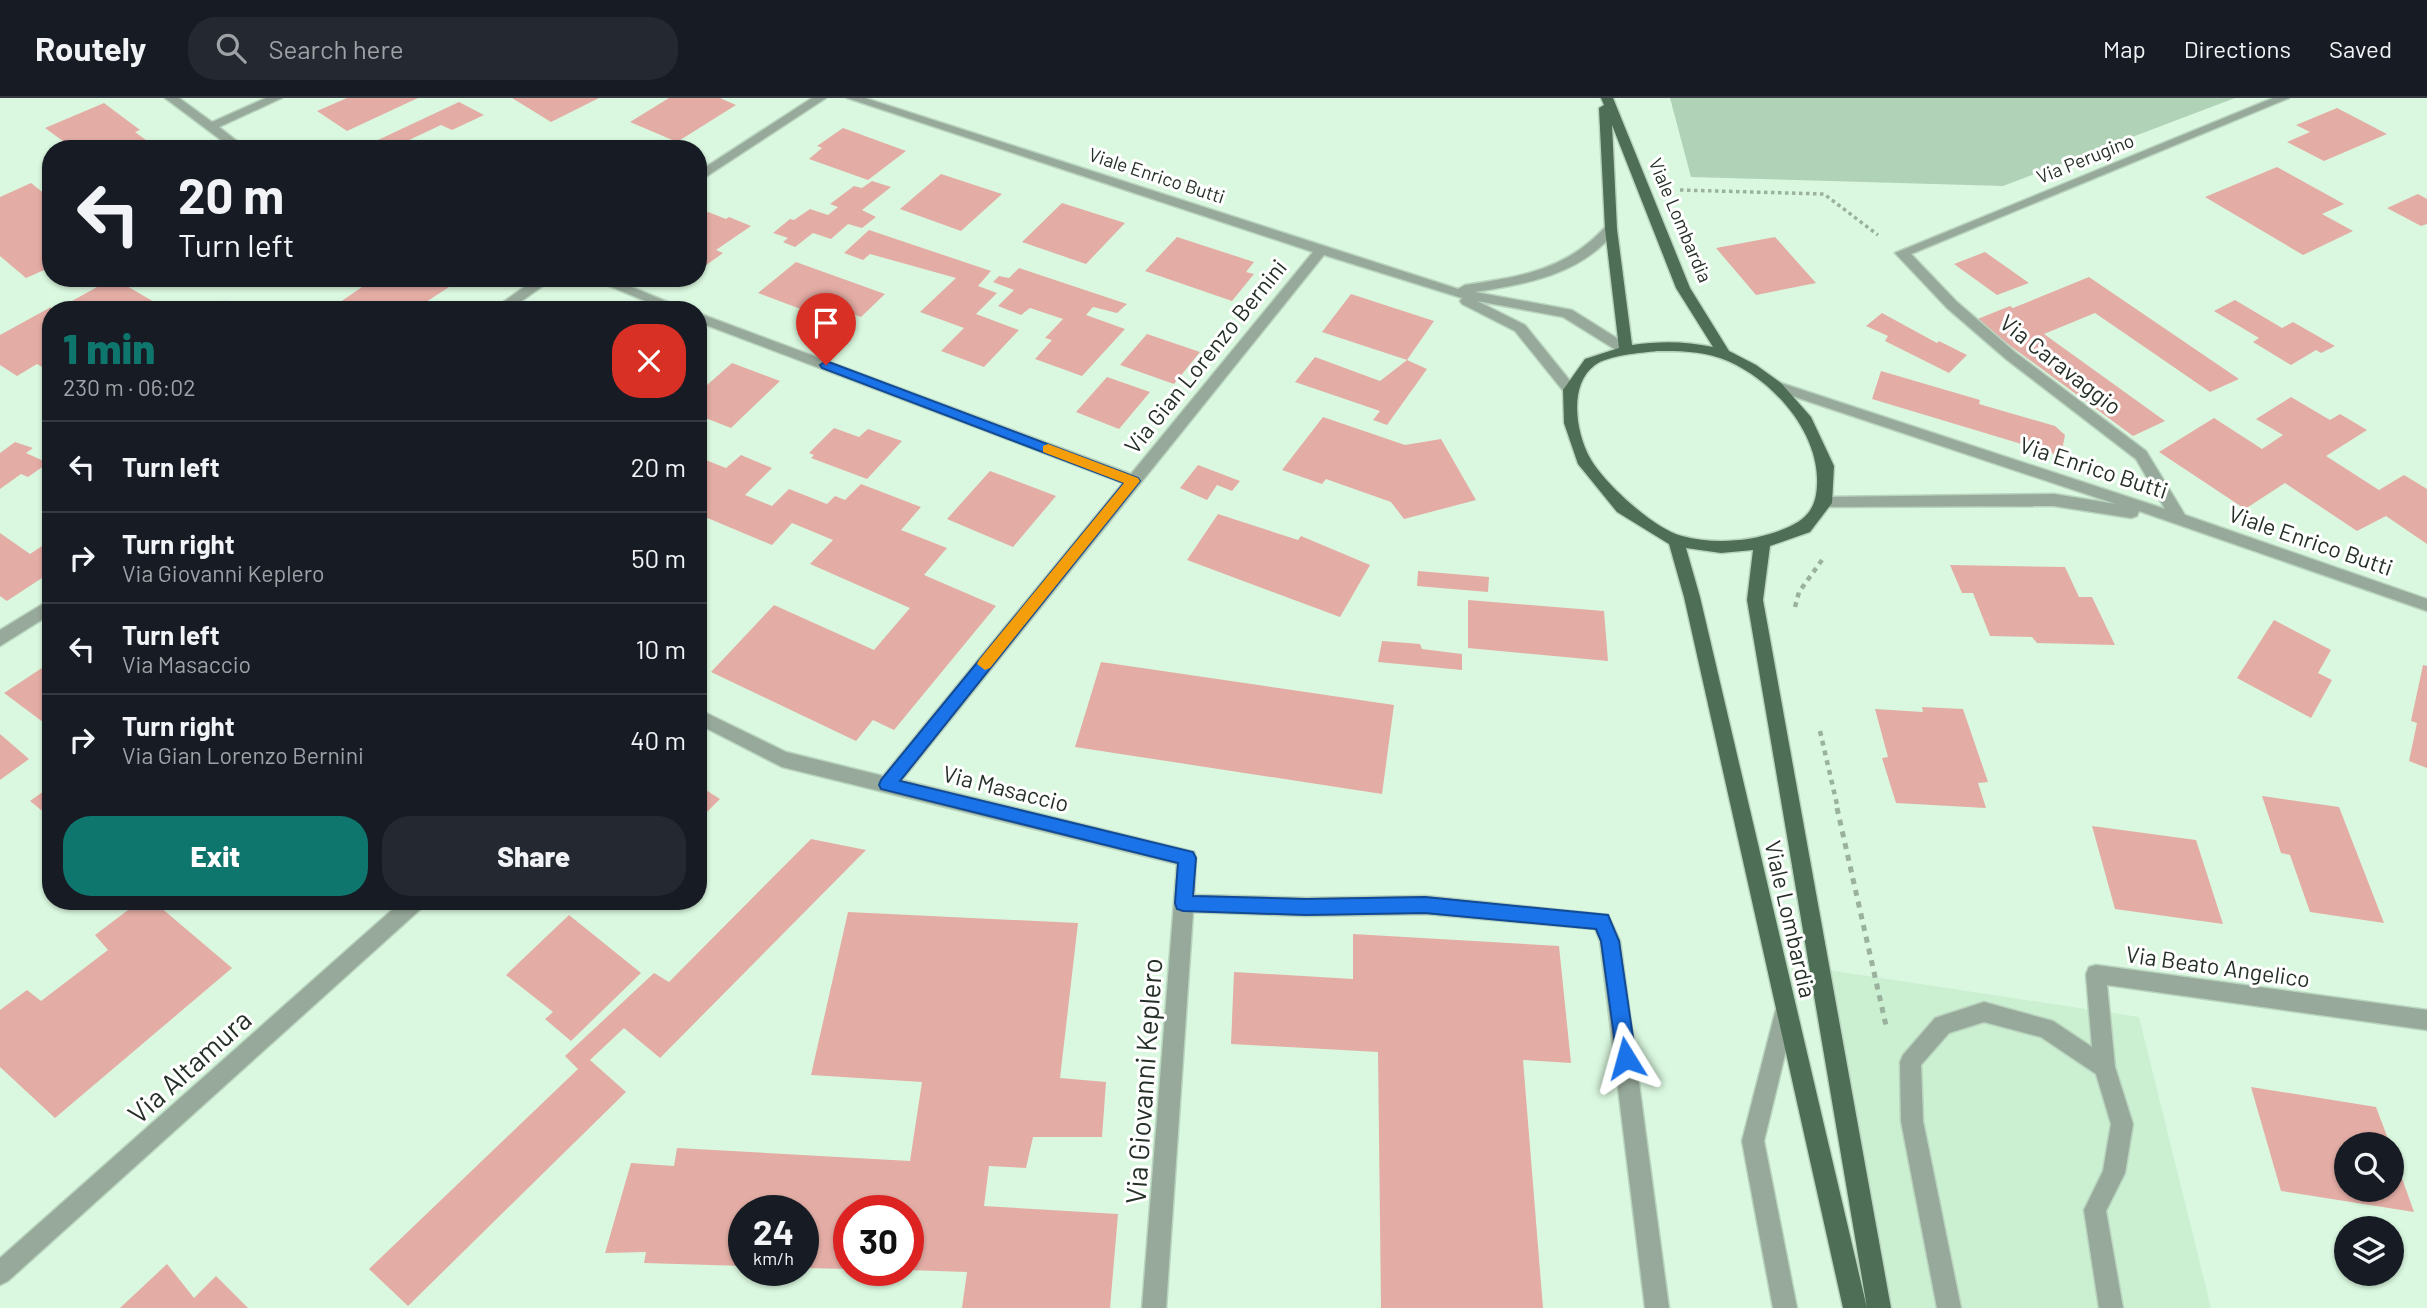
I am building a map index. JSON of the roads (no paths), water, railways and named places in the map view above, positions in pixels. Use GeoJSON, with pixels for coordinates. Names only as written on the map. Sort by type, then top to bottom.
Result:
{"type":"FeatureCollection","features":[{"type":"Feature","properties":{"kind":"main road","name":"Viale Lombardia"},"geometry":{"type":"LineString","coordinates":[[1606,98],[1611,229],[1626,350]]}},
{"type":"Feature","properties":{"kind":"main road","name":"Viale Lombardia"},"geometry":{"type":"LineString","coordinates":[[1606,98],[1683,288],[1724,354]]}},
{"type":"Feature","properties":{"kind":"main road"},"geometry":{"type":"LineString","coordinates":[[1679,347],[1724,354],[1751,368],[1776,386],[1806,421],[1826,466],[1824,503],[1804,528],[1762,543],[1721,547],[1676,541],[1623,508],[1583,460],[1571,423],[1570,390],[1590,362],[1626,350],[1679,347]]}},
{"type":"Feature","properties":{"kind":"main road","name":"Viale Lombardia"},"geometry":{"type":"LineString","coordinates":[[1676,541],[1692,597],[1855,1308]]}},
{"type":"Feature","properties":{"kind":"main road","name":"Viale Lombardia"},"geometry":{"type":"LineString","coordinates":[[1762,543],[1755,600],[1879,1308]]}},
{"type":"Feature","properties":{"kind":"street"},"geometry":{"type":"LineString","coordinates":[[171,98],[228,140]]}},
{"type":"Feature","properties":{"kind":"street"},"geometry":{"type":"LineString","coordinates":[[210,127],[276,98]]}},
{"type":"Feature","properties":{"kind":"street"},"geometry":{"type":"LineString","coordinates":[[707,172],[820,98]]}},
{"type":"Feature","properties":{"kind":"street","name":"Viale Enrico Butti"},"geometry":{"type":"LineString","coordinates":[[853,98],[1448,291]]}},
{"type":"Feature","properties":{"kind":"street","name":"Via Perugino"},"geometry":{"type":"LineString","coordinates":[[1902,253],[2283,98]]}},
{"type":"Feature","properties":{"kind":"street"},"geometry":{"type":"LineString","coordinates":[[1448,291],[1500,284],[1551,271],[1588,252],[1611,229]]}},
{"type":"Feature","properties":{"kind":"street","name":"Via Gian Lorenzo Bernini"},"geometry":{"type":"LineString","coordinates":[[887,785],[1321,250]]}},
{"type":"Feature","properties":{"kind":"street","name":"Via Caravaggio"},"geometry":{"type":"LineString","coordinates":[[1902,253],[1952,305],[2001,348],[2141,455],[2179,519]]}},
{"type":"Feature","properties":{"kind":"street"},"geometry":{"type":"LineString","coordinates":[[512,301],[534,287]]}},
{"type":"Feature","properties":{"kind":"street"},"geometry":{"type":"LineString","coordinates":[[620,287],[657,301]]}},
{"type":"Feature","properties":{"kind":"street"},"geometry":{"type":"LineString","coordinates":[[1448,291],[1567,313],[1626,350]]}},
{"type":"Feature","properties":{"kind":"street"},"geometry":{"type":"LineString","coordinates":[[1448,291],[1520,328],[1570,390]]}},
{"type":"Feature","properties":{"kind":"street"},"geometry":{"type":"LineString","coordinates":[[707,320],[1133,481]]}},
{"type":"Feature","properties":{"kind":"street","name":"Via Enrico Butti"},"geometry":{"type":"LineString","coordinates":[[1776,386],[2179,519]]}},
{"type":"Feature","properties":{"kind":"street","name":"Via Enrico Butti"},"geometry":{"type":"LineString","coordinates":[[1824,503],[2054,500],[2179,519]]}},
{"type":"Feature","properties":{"kind":"street","name":"Viale Enrico Butti"},"geometry":{"type":"LineString","coordinates":[[2179,519],[2427,605]]}},
{"type":"Feature","properties":{"kind":"street"},"geometry":{"type":"LineString","coordinates":[[0,639],[42,611]]}},
{"type":"Feature","properties":{"kind":"street","name":"Via Masaccio"},"geometry":{"type":"LineString","coordinates":[[707,721],[782,759],[1187,858]]}},
{"type":"Feature","properties":{"kind":"street","name":"Via Giovanni Keplero"},"geometry":{"type":"LineString","coordinates":[[1154,1308],[1187,858]]}},
{"type":"Feature","properties":{"kind":"street"},"geometry":{"type":"LineString","coordinates":[[1183,903],[1306,907],[1425,905],[1601,921],[1610,941],[1657,1308]]}},
{"type":"Feature","properties":{"kind":"street","name":"Via Altamura"},"geometry":{"type":"LineString","coordinates":[[0,1273],[406,910]]}},
{"type":"Feature","properties":{"kind":"street","name":"Via Beato Angelico"},"geometry":{"type":"LineString","coordinates":[[2104,1067],[2096,974],[2427,1020]]}},
{"type":"Feature","properties":{"kind":"street"},"geometry":{"type":"LineString","coordinates":[[1785,1308],[1753,1141],[1786,1009]]}},
{"type":"Feature","properties":{"kind":"street"},"geometry":{"type":"LineString","coordinates":[[1950,1308],[1912,1121],[1910,1062],[1942,1025],[1984,1012],[2046,1028],[2104,1067],[2122,1124],[2114,1173],[2095,1210],[2111,1308]]}}]}
